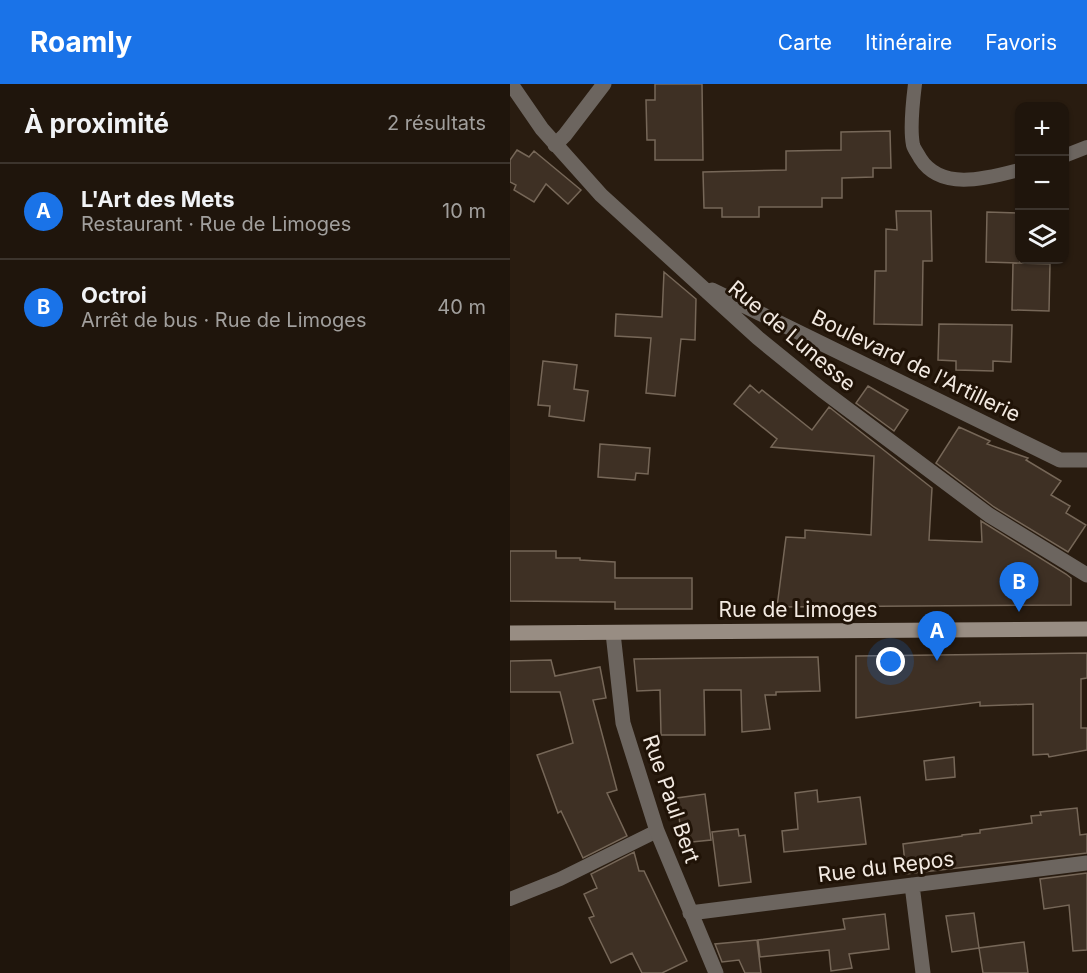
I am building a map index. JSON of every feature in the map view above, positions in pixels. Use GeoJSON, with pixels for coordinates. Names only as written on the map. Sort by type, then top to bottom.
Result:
{"type":"FeatureCollection","features":[{"type":"Feature","properties":{"kind":"main road","name":"Rue de Limoges"},"geometry":{"type":"LineString","coordinates":[[510,633],[1087,629]]}},
{"type":"Feature","properties":{"kind":"street","name":"Rue de Lunesse"},"geometry":{"type":"LineString","coordinates":[[511,84],[555,145],[601,195],[758,338],[822,390],[989,515],[1087,575]]}},
{"type":"Feature","properties":{"kind":"street"},"geometry":{"type":"LineString","coordinates":[[555,145],[604,84]]}},
{"type":"Feature","properties":{"kind":"street","name":"Boulevard de l'Artillerie"},"geometry":{"type":"LineString","coordinates":[[696,283],[1060,460],[1087,460]]}},
{"type":"Feature","properties":{"kind":"street","name":"Rue Paul Bert"},"geometry":{"type":"LineString","coordinates":[[613,633],[623,723],[657,831],[716,973]]}},
{"type":"Feature","properties":{"kind":"street","name":"Rue du Repos"},"geometry":{"type":"LineString","coordinates":[[690,913],[1087,863]]}},
{"type":"Feature","properties":{"kind":"street"},"geometry":{"type":"LineString","coordinates":[[912,885],[923,973]]}},
{"type":"Feature","properties":{"kind":"lane"},"geometry":{"type":"LineString","coordinates":[[915,84],[913,146],[924,164],[937,174],[952,180],[998,176],[1015,171]]}},
{"type":"Feature","properties":{"kind":"lane"},"geometry":{"type":"LineString","coordinates":[[1069,154],[1087,147]]}},
{"type":"Feature","properties":{"kind":"lane"},"geometry":{"type":"LineString","coordinates":[[510,899],[560,879],[657,831]]}},
{"type":"Feature","properties":{"kind":"building"},"geometry":{"type":"Polygon","coordinates":[[[655,84],[702,84],[703,160],[655,160],[655,140],[647,140],[646,100],[655,100],[655,84]]]}},
{"type":"Feature","properties":{"kind":"building"},"geometry":{"type":"Polygon","coordinates":[[[890,131],[891,168],[873,168],[873,177],[842,178],[842,198],[822,198],[822,207],[759,207],[759,217],[722,217],[722,208],[704,208],[703,172],[786,170],[786,151],[841,150],[841,132],[890,131]]]}},
{"type":"Feature","properties":{"kind":"building"},"geometry":{"type":"Polygon","coordinates":[[[517,150],[529,157],[534,151],[581,190],[568,204],[546,184],[534,202],[514,190],[516,185],[510,182],[510,160],[517,150]]]}},
{"type":"Feature","properties":{"kind":"building"},"geometry":{"type":"Polygon","coordinates":[[[896,211],[931,211],[932,261],[923,261],[922,325],[874,324],[875,271],[886,271],[886,229],[897,230],[896,211]]]}},
{"type":"Feature","properties":{"kind":"building"},"geometry":{"type":"Polygon","coordinates":[[[987,212],[1015,213],[1015,263],[986,262],[987,212]]]}},
{"type":"Feature","properties":{"kind":"building"},"geometry":{"type":"Polygon","coordinates":[[[1013,263],[1050,264],[1049,311],[1012,310],[1013,263]]]}},
{"type":"Feature","properties":{"kind":"building"},"geometry":{"type":"Polygon","coordinates":[[[664,272],[696,299],[695,340],[681,339],[675,396],[646,393],[651,338],[615,336],[616,314],[662,317],[664,272]]]}},
{"type":"Feature","properties":{"kind":"building"},"geometry":{"type":"Polygon","coordinates":[[[939,324],[1012,325],[1011,362],[993,361],[993,371],[956,370],[956,361],[938,360],[939,324]]]}},
{"type":"Feature","properties":{"kind":"building"},"geometry":{"type":"Polygon","coordinates":[[[543,361],[577,365],[574,389],[588,391],[584,421],[549,416],[550,406],[538,405],[543,361]]]}},
{"type":"Feature","properties":{"kind":"building"},"geometry":{"type":"Polygon","coordinates":[[[750,385],[759,393],[762,390],[812,430],[829,407],[932,488],[929,540],[982,542],[981,521],[1071,578],[1071,605],[777,607],[786,537],[805,538],[805,530],[871,535],[874,456],[771,447],[777,439],[734,404],[750,385]]]}},
{"type":"Feature","properties":{"kind":"building"},"geometry":{"type":"Polygon","coordinates":[[[868,386],[908,410],[894,431],[856,403],[868,386]]]}},
{"type":"Feature","properties":{"kind":"building"},"geometry":{"type":"Polygon","coordinates":[[[959,427],[990,441],[987,444],[1028,458],[1026,460],[1061,481],[1051,495],[1070,506],[1066,513],[1086,525],[1068,552],[994,507],[936,463],[959,427]]]}},
{"type":"Feature","properties":{"kind":"building"},"geometry":{"type":"Polygon","coordinates":[[[600,444],[650,448],[648,474],[636,473],[635,480],[598,477],[600,444]]]}},
{"type":"Feature","properties":{"kind":"building"},"geometry":{"type":"Polygon","coordinates":[[[510,551],[556,551],[556,558],[615,562],[615,578],[692,578],[692,609],[615,609],[615,602],[510,601],[510,551]]]}},
{"type":"Feature","properties":{"kind":"building"},"geometry":{"type":"Polygon","coordinates":[[[1087,653],[1087,678],[1081,679],[1081,728],[1087,728],[1087,750],[1049,757],[1048,754],[1033,755],[1033,704],[980,706],[980,702],[856,718],[856,656],[1087,653]]]}},
{"type":"Feature","properties":{"kind":"building"},"geometry":{"type":"Polygon","coordinates":[[[818,657],[820,691],[776,692],[776,695],[765,695],[770,729],[742,732],[741,690],[704,690],[705,735],[661,735],[660,690],[637,691],[634,659],[818,657]]]}},
{"type":"Feature","properties":{"kind":"building"},"geometry":{"type":"Polygon","coordinates":[[[551,660],[555,676],[600,667],[606,698],[593,700],[617,790],[607,793],[627,836],[583,858],[561,811],[558,813],[537,755],[573,743],[560,692],[510,692],[510,661],[551,660]]]}},
{"type":"Feature","properties":{"kind":"building"},"geometry":{"type":"Polygon","coordinates":[[[954,757],[955,777],[926,780],[924,761],[954,757]]]}},
{"type":"Feature","properties":{"kind":"building"},"geometry":{"type":"Polygon","coordinates":[[[817,790],[818,802],[860,797],[866,844],[784,852],[782,831],[798,829],[795,793],[817,790]]]}},
{"type":"Feature","properties":{"kind":"building"},"geometry":{"type":"Polygon","coordinates":[[[705,794],[711,840],[682,843],[677,798],[705,794]]]}},
{"type":"Feature","properties":{"kind":"building"},"geometry":{"type":"Polygon","coordinates":[[[1077,808],[1080,835],[1087,834],[1087,853],[906,874],[903,844],[1032,823],[1031,816],[1041,815],[1040,812],[1077,808]]]}},
{"type":"Feature","properties":{"kind":"building"},"geometry":{"type":"Polygon","coordinates":[[[738,829],[739,836],[745,835],[751,882],[719,886],[712,832],[738,829]]]}},
{"type":"Feature","properties":{"kind":"building"},"geometry":{"type":"Polygon","coordinates":[[[634,852],[639,871],[644,871],[687,961],[662,973],[642,973],[632,953],[611,963],[589,918],[594,916],[584,894],[597,888],[591,874],[634,852]]]}},
{"type":"Feature","properties":{"kind":"building"},"geometry":{"type":"Polygon","coordinates":[[[1087,873],[1087,950],[1073,951],[1069,905],[1044,909],[1040,879],[1087,873]]]}},
{"type":"Feature","properties":{"kind":"building"},"geometry":{"type":"Polygon","coordinates":[[[974,913],[979,948],[952,952],[946,916],[974,913]]]}},
{"type":"Feature","properties":{"kind":"building"},"geometry":{"type":"Polygon","coordinates":[[[885,914],[889,949],[849,954],[852,968],[831,971],[829,950],[760,957],[758,940],[845,929],[843,919],[885,914]]]}},
{"type":"Feature","properties":{"kind":"building"},"geometry":{"type":"Polygon","coordinates":[[[757,940],[761,973],[745,973],[739,960],[722,962],[715,944],[757,940]]]}},
{"type":"Feature","properties":{"kind":"building"},"geometry":{"type":"Polygon","coordinates":[[[1024,942],[1028,973],[983,973],[979,948],[1024,942]]]}},
{"type":"Feature","properties":{"kind":"place","name":"Octroi"},"geometry":{"type":"Point","coordinates":[1019,612]}},
{"type":"Feature","properties":{"kind":"place","name":"L'Art des Mets"},"geometry":{"type":"Point","coordinates":[937,661]}}]}
